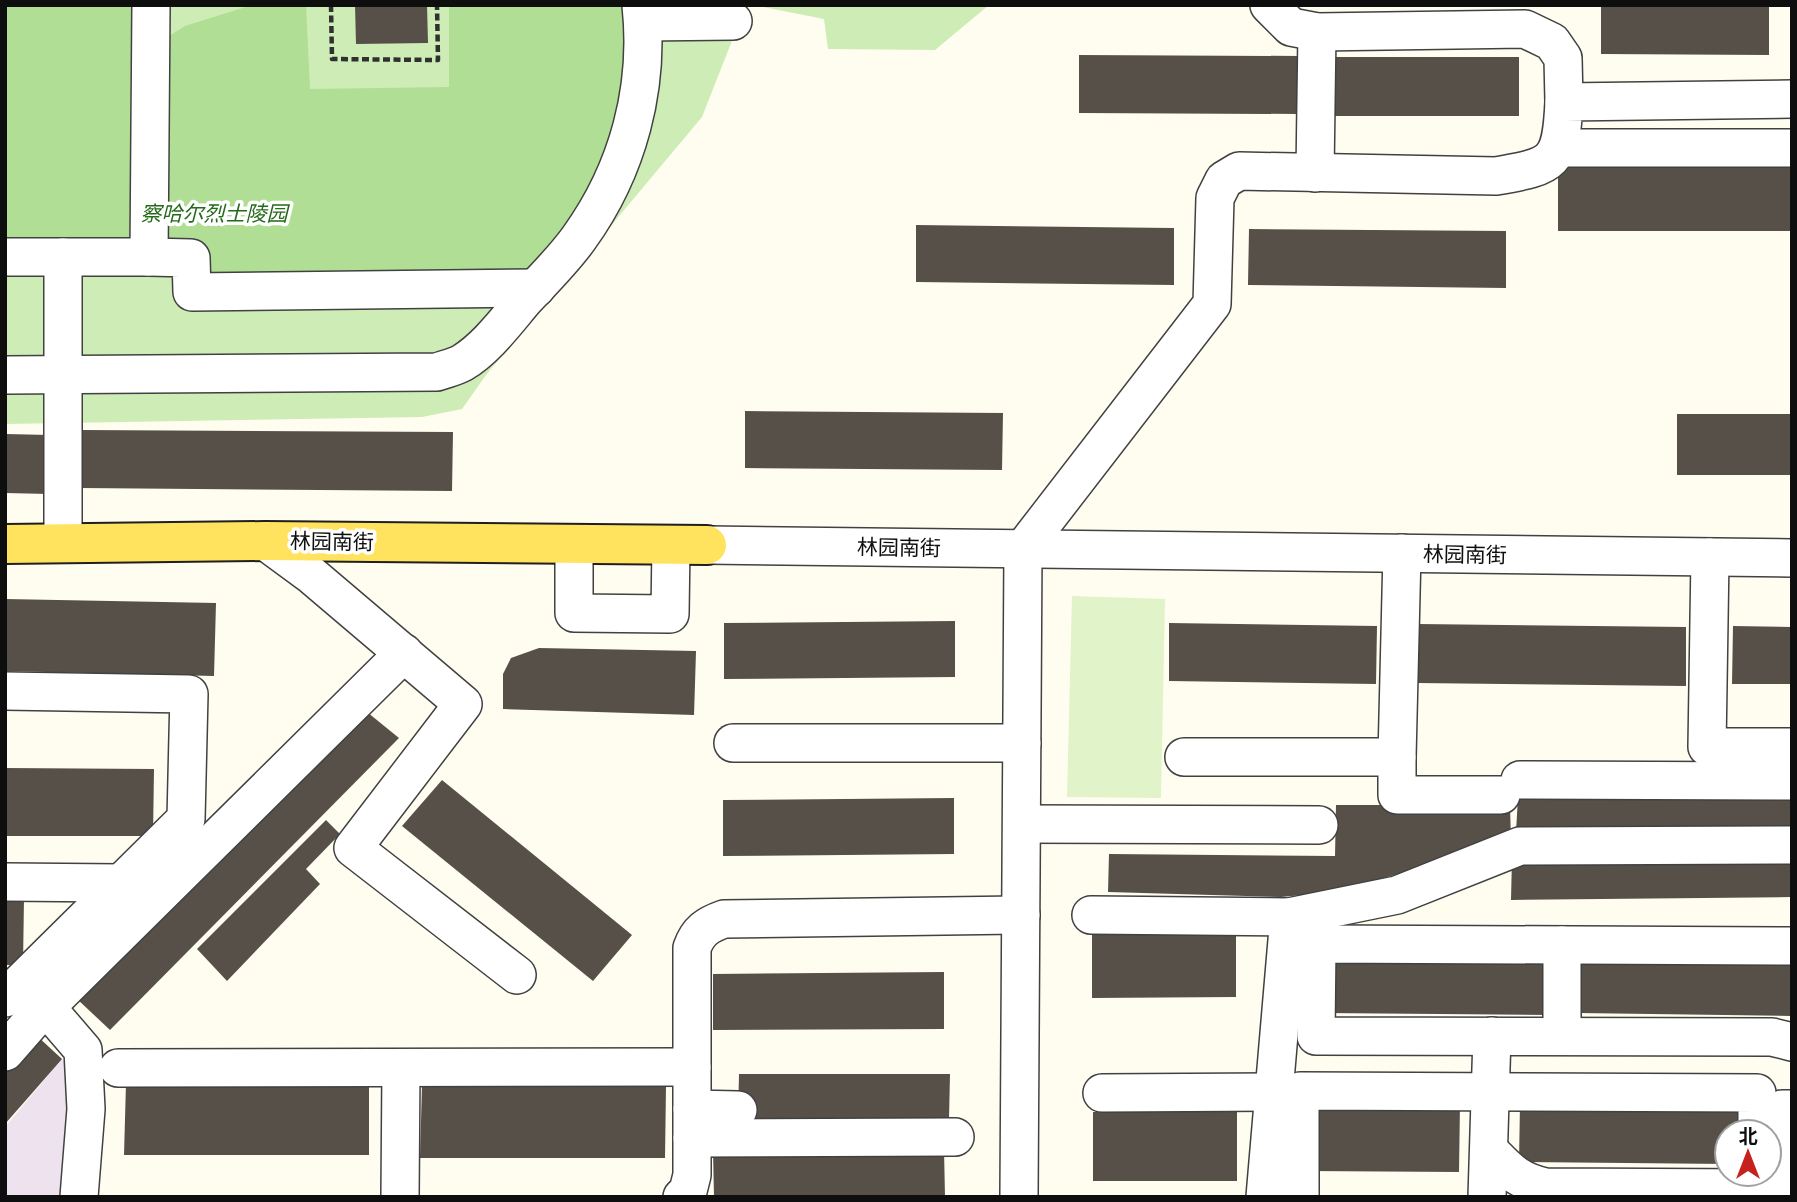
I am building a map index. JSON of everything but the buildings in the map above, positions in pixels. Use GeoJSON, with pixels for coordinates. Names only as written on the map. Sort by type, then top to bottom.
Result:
{"type":"FeatureCollection","features":[{"type":"Feature","properties":{"kind":"main road","name":"林园南街"},"geometry":{"type":"LineString","coordinates":[[5,544],[265,541],[689,545]]}},
{"type":"Feature","properties":{"kind":"street"},"geometry":{"type":"LineString","coordinates":[[149,257],[151,5]]}},
{"type":"Feature","properties":{"kind":"street"},"geometry":{"type":"LineString","coordinates":[[1019,1197],[1023,549],[1212,304],[1215,198],[1224,180],[1239,171],[1496,176],[1532,170],[1553,158],[1562,135],[1563,58],[1552,42],[1525,29],[1317,32],[1291,27],[1270,9],[1269,5]]}},
{"type":"Feature","properties":{"kind":"street"},"geometry":{"type":"LineString","coordinates":[[5,375],[437,372],[462,363],[488,341],[578,240],[605,198],[624,155],[640,93],[643,66],[642,14],[733,21]]}},
{"type":"Feature","properties":{"kind":"street"},"geometry":{"type":"LineString","coordinates":[[1315,173],[1317,32]]}},
{"type":"Feature","properties":{"kind":"street"},"geometry":{"type":"LineString","coordinates":[[1564,102],[1792,100]]}},
{"type":"Feature","properties":{"kind":"street"},"geometry":{"type":"LineString","coordinates":[[1558,148],[1792,148]]}},
{"type":"Feature","properties":{"kind":"street"},"geometry":{"type":"LineString","coordinates":[[5,257],[191,258],[192,292],[536,288]]}},
{"type":"Feature","properties":{"kind":"street"},"geometry":{"type":"LineString","coordinates":[[63,257],[64,543]]}},
{"type":"Feature","properties":{"kind":"street"},"geometry":{"type":"LineString","coordinates":[[265,541],[310,574],[463,704],[353,848],[517,975]]}},
{"type":"Feature","properties":{"kind":"street"},"geometry":{"type":"LineString","coordinates":[[575,544],[574,613],[629,614],[670,614],[689,545]]}},
{"type":"Feature","properties":{"kind":"street","name":"林园南街"},"geometry":{"type":"LineString","coordinates":[[689,545],[1792,558]]}},
{"type":"Feature","properties":{"kind":"street"},"geometry":{"type":"LineString","coordinates":[[1402,553],[1397,795],[1510,788],[1792,781]]}},
{"type":"Feature","properties":{"kind":"street"},"geometry":{"type":"LineString","coordinates":[[1710,557],[1707,747],[1792,747]]}},
{"type":"Feature","properties":{"kind":"street"},"geometry":{"type":"LineString","coordinates":[[5,1052],[46,1007],[404,653]]}},
{"type":"Feature","properties":{"kind":"street"},"geometry":{"type":"LineString","coordinates":[[5,691],[190,694],[186,818],[5,998]]}},
{"type":"Feature","properties":{"kind":"street"},"geometry":{"type":"LineString","coordinates":[[733,743],[1022,743]]}},
{"type":"Feature","properties":{"kind":"street"},"geometry":{"type":"LineString","coordinates":[[1184,757],[1397,757]]}},
{"type":"Feature","properties":{"kind":"street"},"geometry":{"type":"LineString","coordinates":[[1021,824],[1319,825]]}},
{"type":"Feature","properties":{"kind":"street"},"geometry":{"type":"LineString","coordinates":[[1091,915],[1289,917],[1397,895],[1520,846],[1792,845]]}},
{"type":"Feature","properties":{"kind":"street"},"geometry":{"type":"LineString","coordinates":[[5,882],[121,883]]}},
{"type":"Feature","properties":{"kind":"street"},"geometry":{"type":"LineString","coordinates":[[682,1197],[688,1191],[692,1175],[692,948],[697,936],[708,924],[723,919],[1021,915]]}},
{"type":"Feature","properties":{"kind":"street"},"geometry":{"type":"LineString","coordinates":[[1265,1197],[1289,917]]}},
{"type":"Feature","properties":{"kind":"street"},"geometry":{"type":"LineString","coordinates":[[1792,946],[1317,944],[1316,1036],[1772,1037],[1792,1042]]}},
{"type":"Feature","properties":{"kind":"street"},"geometry":{"type":"LineString","coordinates":[[1562,946],[1562,1036]]}},
{"type":"Feature","properties":{"kind":"street"},"geometry":{"type":"LineString","coordinates":[[46,1007],[83,1051],[86,1109],[79,1197]]}},
{"type":"Feature","properties":{"kind":"street"},"geometry":{"type":"LineString","coordinates":[[1487,1197],[1492,1035]]}},
{"type":"Feature","properties":{"kind":"street"},"geometry":{"type":"LineString","coordinates":[[118,1068],[692,1067]]}},
{"type":"Feature","properties":{"kind":"street"},"geometry":{"type":"LineString","coordinates":[[400,1197],[401,1068]]}},
{"type":"Feature","properties":{"kind":"street"},"geometry":{"type":"LineString","coordinates":[[1300,1197],[1300,1091],[1757,1093],[1757,1118]]}},
{"type":"Feature","properties":{"kind":"street"},"geometry":{"type":"LineString","coordinates":[[1102,1093],[1273,1092]]}},
{"type":"Feature","properties":{"kind":"street"},"geometry":{"type":"LineString","coordinates":[[1790,1197],[1781,1194],[1782,1109],[1792,1109]]}},
{"type":"Feature","properties":{"kind":"street"},"geometry":{"type":"LineString","coordinates":[[692,1124],[738,1110]]}},
{"type":"Feature","properties":{"kind":"street"},"geometry":{"type":"LineString","coordinates":[[692,1124],[955,1137]]}},
{"type":"Feature","properties":{"kind":"street"},"geometry":{"type":"LineString","coordinates":[[1489,1150],[1525,1182],[1545,1187],[1713,1188]]}},
{"type":"Feature","properties":{"kind":"path"},"geometry":{"type":"LineString","coordinates":[[331,5],[332,59],[438,60],[437,5]]}},
{"type":"Feature","properties":{"kind":"shaded area"},"geometry":{"type":"Polygon","coordinates":[[[62,1059],[70,1068],[62,1197],[5,1197],[5,1127],[62,1059]]]}},
{"type":"Feature","properties":{"kind":"green space","name":"察哈尔烈士陵园"},"geometry":{"type":"Polygon","coordinates":[[[5,5],[746,5],[702,117],[486,375],[462,409],[422,417],[5,424],[5,5]]]}},
{"type":"Feature","properties":{"kind":"green space"},"geometry":{"type":"Polygon","coordinates":[[[5,5],[136,5],[136,238],[5,238],[5,5]]]}},
{"type":"Feature","properties":{"kind":"green space"},"geometry":{"type":"Polygon","coordinates":[[[252,5],[306,5],[310,89],[449,87],[449,5],[626,5],[633,82],[577,223],[528,280],[200,284],[158,247],[169,36],[185,26],[252,5]]]}},
{"type":"Feature","properties":{"kind":"green space"},"geometry":{"type":"Polygon","coordinates":[[[753,5],[989,5],[935,50],[828,49],[824,19],[753,5]]]}},
{"type":"Feature","properties":{"kind":"green space"},"geometry":{"type":"Polygon","coordinates":[[[1072,596],[1165,599],[1161,798],[1067,797],[1072,596]]]}}]}
